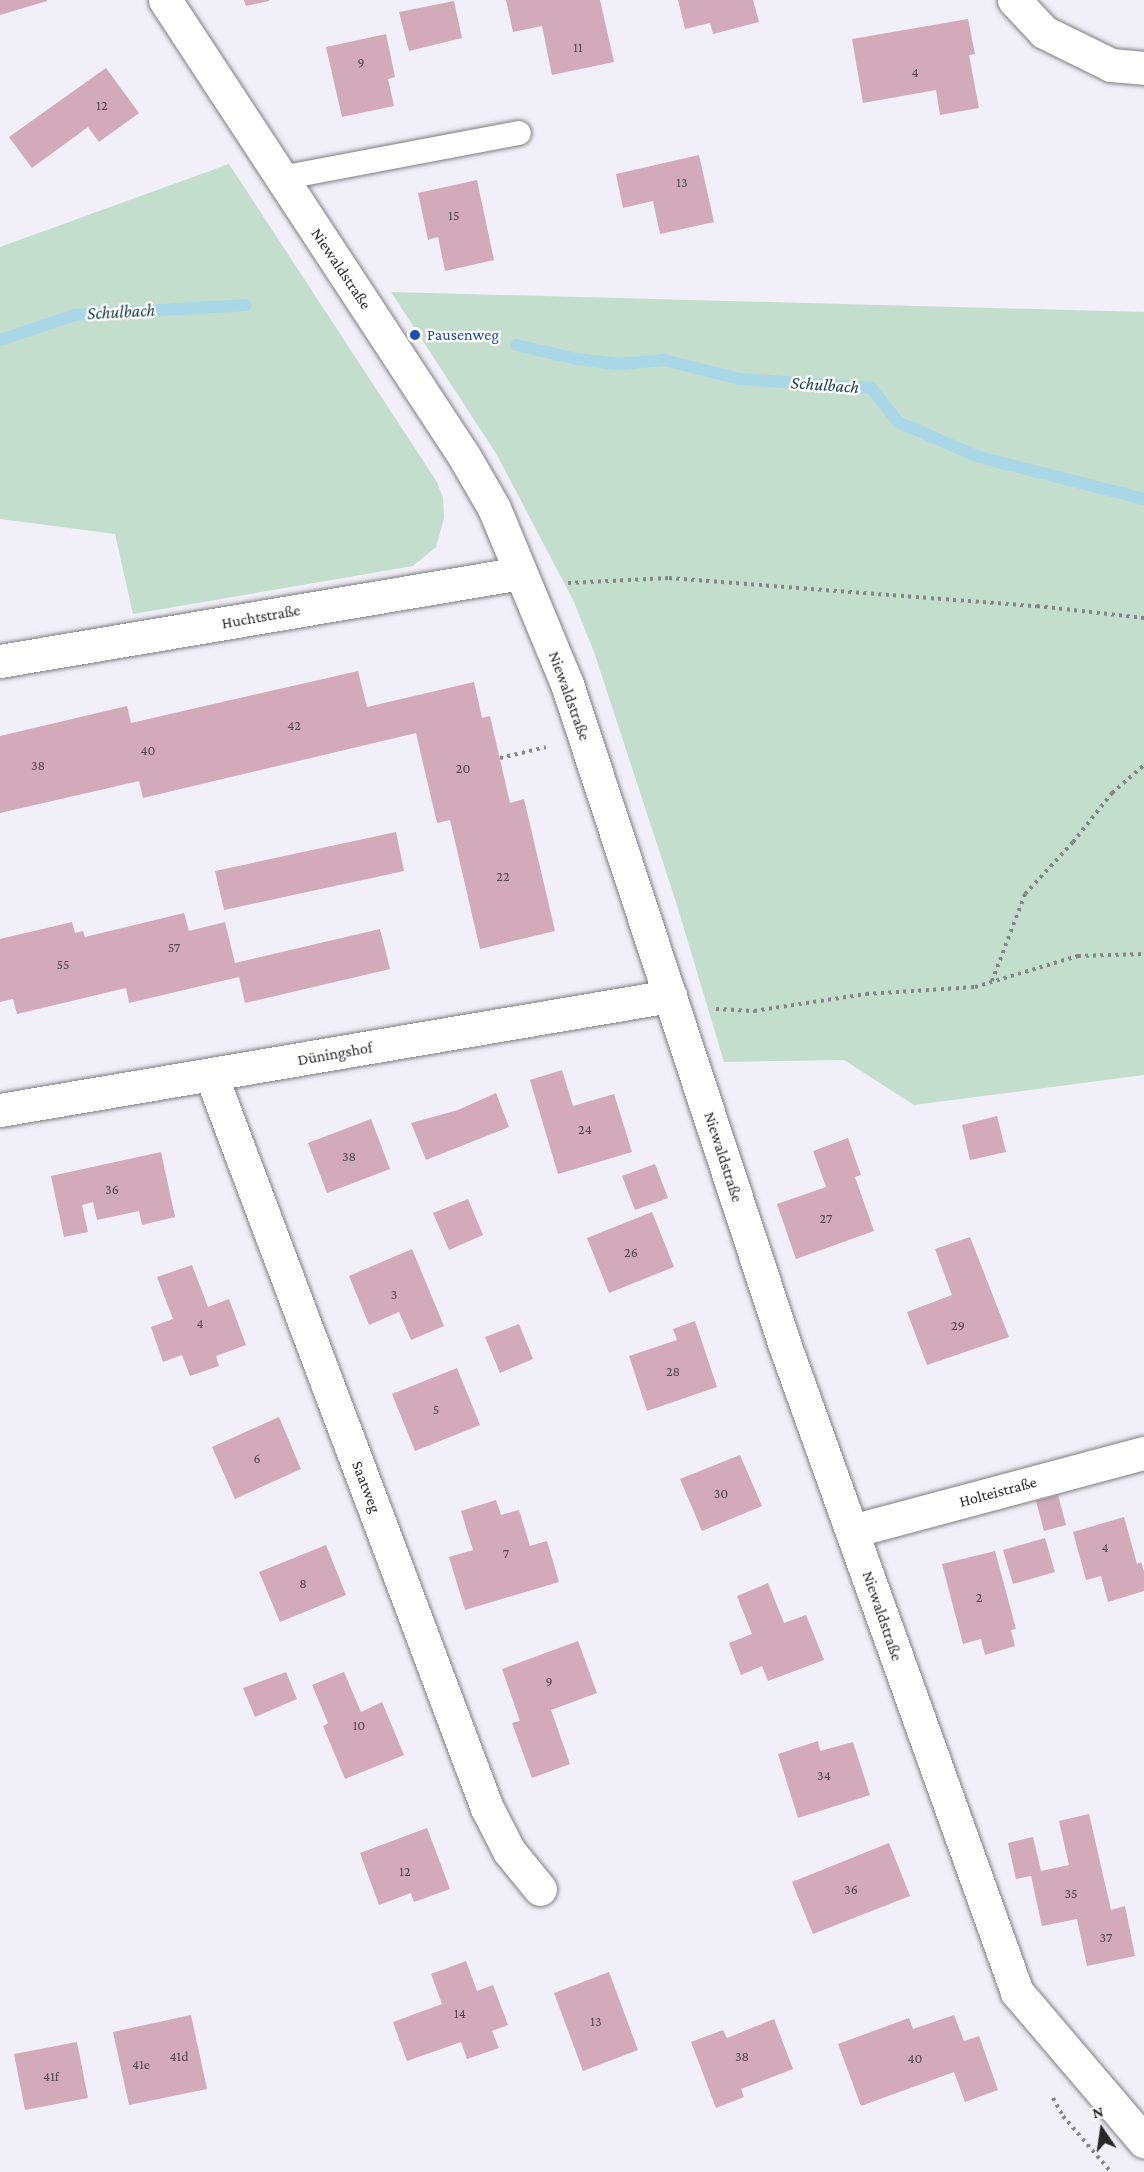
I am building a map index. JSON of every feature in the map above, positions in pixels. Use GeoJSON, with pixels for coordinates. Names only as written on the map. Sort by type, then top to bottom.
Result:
{"type":"FeatureCollection","features":[{"type":"Feature","properties":{"kind":"street","name":"Niewaldstraße"},"geometry":{"type":"LineString","coordinates":[[165,0],[464,456],[494,508],[567,684],[784,1343],[1017,1992],[1144,2141]]}},
{"type":"Feature","properties":{"kind":"street"},"geometry":{"type":"LineString","coordinates":[[1014,0],[1044,32],[1111,65],[1144,68]]}},
{"type":"Feature","properties":{"kind":"street","name":"Huchtstraße"},"geometry":{"type":"LineString","coordinates":[[0,661],[524,579]]}},
{"type":"Feature","properties":{"kind":"street","name":"Düningshof"},"geometry":{"type":"LineString","coordinates":[[0,1110],[671,1001]]}},
{"type":"Feature","properties":{"kind":"street","name":"Saatweg"},"geometry":{"type":"LineString","coordinates":[[211,1075],[487,1808],[509,1851],[540,1889]]}},
{"type":"Feature","properties":{"kind":"street","name":"Holteistraße"},"geometry":{"type":"LineString","coordinates":[[852,1531],[1144,1453]]}},
{"type":"Feature","properties":{"kind":"lane"},"geometry":{"type":"LineString","coordinates":[[281,178],[519,133]]}},
{"type":"Feature","properties":{"kind":"path"},"geometry":{"type":"LineString","coordinates":[[524,579],[669,578],[1026,605],[1144,618]]}},
{"type":"Feature","properties":{"kind":"path"},"geometry":{"type":"LineString","coordinates":[[500,758],[585,737]]}},
{"type":"Feature","properties":{"kind":"path"},"geometry":{"type":"LineString","coordinates":[[992,982],[1025,894],[1073,842],[1112,793],[1144,765]]}},
{"type":"Feature","properties":{"kind":"path"},"geometry":{"type":"LineString","coordinates":[[671,1001],[754,1011],[866,994],[975,987],[1078,956],[1144,954]]}},
{"type":"Feature","properties":{"kind":"green space"},"geometry":{"type":"Polygon","coordinates":[[[229,164],[437,482],[443,498],[444,518],[436,547],[413,566],[133,614],[115,534],[0,519],[0,247],[229,164]]]}},
{"type":"Feature","properties":{"kind":"green space"},"geometry":{"type":"Polygon","coordinates":[[[391,292],[1144,312],[1144,1075],[914,1105],[844,1060],[724,1062],[676,902],[594,652],[574,602],[497,455],[391,292]]]}},
{"type":"Feature","properties":{"kind":"building"},"geometry":{"type":"Polygon","coordinates":[[[0,0],[47,0],[47,1],[0,15],[0,0]]]}},
{"type":"Feature","properties":{"kind":"building"},"geometry":{"type":"Polygon","coordinates":[[[244,0],[269,0],[269,1],[246,6],[244,0]]]}},
{"type":"Feature","properties":{"kind":"building"},"geometry":{"type":"Polygon","coordinates":[[[506,0],[600,0],[614,62],[552,75],[542,26],[513,32],[506,0]]]}},
{"type":"Feature","properties":{"kind":"building"},"geometry":{"type":"Polygon","coordinates":[[[678,0],[753,0],[759,22],[713,34],[710,23],[685,29],[678,0]]]}},
{"type":"Feature","properties":{"kind":"building"},"geometry":{"type":"Polygon","coordinates":[[[454,1],[462,38],[409,51],[399,12],[454,1]]]}},
{"type":"Feature","properties":{"kind":"building"},"geometry":{"type":"Polygon","coordinates":[[[968,19],[975,54],[969,55],[979,108],[940,115],[936,90],[863,103],[852,39],[968,19]]]}},
{"type":"Feature","properties":{"kind":"building"},"geometry":{"type":"Polygon","coordinates":[[[386,34],[395,77],[388,79],[394,106],[342,117],[326,47],[386,34]]]}},
{"type":"Feature","properties":{"kind":"building"},"geometry":{"type":"Polygon","coordinates":[[[106,68],[139,113],[99,142],[88,127],[32,168],[9,137],[106,68]]]}},
{"type":"Feature","properties":{"kind":"building"},"geometry":{"type":"Polygon","coordinates":[[[699,155],[714,222],[660,234],[653,201],[623,208],[616,174],[699,155]]]}},
{"type":"Feature","properties":{"kind":"building"},"geometry":{"type":"Polygon","coordinates":[[[477,180],[494,260],[445,271],[438,237],[428,240],[418,193],[477,180]]]}},
{"type":"Feature","properties":{"kind":"building"},"geometry":{"type":"Polygon","coordinates":[[[358,671],[367,707],[474,682],[482,718],[490,716],[510,803],[524,799],[555,931],[480,949],[450,820],[437,823],[416,733],[143,798],[139,781],[0,813],[0,736],[127,706],[131,723],[358,671]]]}},
{"type":"Feature","properties":{"kind":"building"},"geometry":{"type":"Polygon","coordinates":[[[396,832],[404,871],[224,910],[215,871],[396,832]]]}},
{"type":"Feature","properties":{"kind":"building"},"geometry":{"type":"Polygon","coordinates":[[[184,913],[189,931],[225,922],[235,963],[380,929],[390,969],[245,1003],[239,977],[129,1003],[126,988],[17,1014],[13,999],[0,1002],[0,939],[72,922],[75,933],[83,931],[85,937],[184,913]]]}},
{"type":"Feature","properties":{"kind":"building"},"geometry":{"type":"Polygon","coordinates":[[[562,1070],[573,1106],[614,1094],[632,1152],[558,1174],[530,1080],[562,1070]]]}},
{"type":"Feature","properties":{"kind":"building"},"geometry":{"type":"Polygon","coordinates":[[[496,1093],[509,1127],[426,1160],[411,1123],[458,1110],[496,1093]]]}},
{"type":"Feature","properties":{"kind":"building"},"geometry":{"type":"Polygon","coordinates":[[[997,1116],[1006,1152],[970,1160],[962,1125],[997,1116]]]}},
{"type":"Feature","properties":{"kind":"building"},"geometry":{"type":"Polygon","coordinates":[[[371,1119],[390,1169],[327,1193],[308,1143],[371,1119]]]}},
{"type":"Feature","properties":{"kind":"building"},"geometry":{"type":"Polygon","coordinates":[[[848,1138],[861,1175],[855,1177],[874,1231],[796,1259],[777,1204],[826,1187],[813,1151],[848,1138]]]}},
{"type":"Feature","properties":{"kind":"building"},"geometry":{"type":"Polygon","coordinates":[[[161,1152],[175,1217],[142,1225],[139,1211],[97,1220],[93,1202],[82,1205],[88,1232],[64,1237],[51,1176],[161,1152]]]}},
{"type":"Feature","properties":{"kind":"building"},"geometry":{"type":"Polygon","coordinates":[[[655,1164],[668,1198],[635,1210],[622,1176],[655,1164]]]}},
{"type":"Feature","properties":{"kind":"building"},"geometry":{"type":"Polygon","coordinates":[[[468,1199],[483,1235],[449,1250],[433,1213],[468,1199]]]}},
{"type":"Feature","properties":{"kind":"building"},"geometry":{"type":"Polygon","coordinates":[[[652,1212],[674,1267],[609,1293],[587,1238],[652,1212]]]}},
{"type":"Feature","properties":{"kind":"building"},"geometry":{"type":"Polygon","coordinates":[[[970,1237],[1009,1337],[927,1365],[907,1312],[952,1295],[935,1249],[970,1237]]]}},
{"type":"Feature","properties":{"kind":"building"},"geometry":{"type":"Polygon","coordinates":[[[412,1249],[444,1326],[411,1340],[399,1312],[369,1325],[349,1276],[412,1249]]]}},
{"type":"Feature","properties":{"kind":"building"},"geometry":{"type":"Polygon","coordinates":[[[192,1265],[208,1307],[229,1299],[246,1345],[216,1356],[219,1366],[190,1376],[182,1355],[163,1362],[151,1327],[173,1319],[157,1277],[192,1265]]]}},
{"type":"Feature","properties":{"kind":"building"},"geometry":{"type":"Polygon","coordinates":[[[695,1321],[717,1387],[647,1411],[629,1356],[677,1340],[673,1329],[695,1321]]]}},
{"type":"Feature","properties":{"kind":"building"},"geometry":{"type":"Polygon","coordinates":[[[519,1324],[533,1359],[500,1373],[485,1337],[519,1324]]]}},
{"type":"Feature","properties":{"kind":"building"},"geometry":{"type":"Polygon","coordinates":[[[457,1368],[480,1425],[415,1451],[392,1394],[457,1368]]]}},
{"type":"Feature","properties":{"kind":"building"},"geometry":{"type":"Polygon","coordinates":[[[279,1417],[301,1469],[235,1499],[212,1447],[279,1417]]]}},
{"type":"Feature","properties":{"kind":"building"},"geometry":{"type":"Polygon","coordinates":[[[740,1455],[762,1506],[702,1531],[680,1479],[740,1455]]]}},
{"type":"Feature","properties":{"kind":"building"},"geometry":{"type":"Polygon","coordinates":[[[1058,1495],[1066,1525],[1044,1531],[1036,1501],[1058,1495]]]}},
{"type":"Feature","properties":{"kind":"building"},"geometry":{"type":"Polygon","coordinates":[[[496,1500],[501,1515],[519,1510],[530,1546],[547,1541],[559,1582],[465,1610],[449,1557],[473,1550],[461,1511],[496,1500]]]}},
{"type":"Feature","properties":{"kind":"building"},"geometry":{"type":"Polygon","coordinates":[[[1124,1517],[1137,1564],[1141,1562],[1144,1571],[1144,1591],[1108,1602],[1101,1576],[1086,1580],[1073,1532],[1124,1517]]]}},
{"type":"Feature","properties":{"kind":"building"},"geometry":{"type":"Polygon","coordinates":[[[1045,1538],[1055,1572],[1013,1584],[1003,1550],[1045,1538]]]}},
{"type":"Feature","properties":{"kind":"building"},"geometry":{"type":"Polygon","coordinates":[[[326,1545],[346,1595],[280,1622],[259,1572],[326,1545]]]}},
{"type":"Feature","properties":{"kind":"building"},"geometry":{"type":"Polygon","coordinates":[[[995,1551],[1016,1629],[1011,1630],[1015,1646],[985,1655],[981,1639],[963,1644],[942,1564],[995,1551]]]}},
{"type":"Feature","properties":{"kind":"building"},"geometry":{"type":"Polygon","coordinates":[[[768,1583],[784,1623],[806,1615],[824,1660],[768,1681],[762,1666],[741,1675],[729,1643],[752,1634],[737,1596],[768,1583]]]}},
{"type":"Feature","properties":{"kind":"building"},"geometry":{"type":"Polygon","coordinates":[[[578,1641],[597,1693],[551,1710],[570,1764],[532,1778],[512,1723],[520,1721],[502,1669],[578,1641]]]}},
{"type":"Feature","properties":{"kind":"building"},"geometry":{"type":"Polygon","coordinates":[[[286,1672],[297,1699],[255,1717],[243,1688],[286,1672]]]}},
{"type":"Feature","properties":{"kind":"building"},"geometry":{"type":"Polygon","coordinates":[[[344,1672],[361,1712],[382,1702],[404,1755],[345,1779],[323,1726],[328,1723],[312,1685],[344,1672]]]}},
{"type":"Feature","properties":{"kind":"building"},"geometry":{"type":"Polygon","coordinates":[[[818,1741],[820,1751],[853,1742],[870,1795],[798,1818],[778,1754],[818,1741]]]}},
{"type":"Feature","properties":{"kind":"building"},"geometry":{"type":"Polygon","coordinates":[[[1089,1814],[1111,1910],[1125,1906],[1135,1956],[1087,1966],[1077,1919],[1042,1926],[1031,1876],[1016,1879],[1008,1843],[1033,1837],[1041,1871],[1069,1865],[1059,1821],[1089,1814]]]}},
{"type":"Feature","properties":{"kind":"building"},"geometry":{"type":"Polygon","coordinates":[[[427,1828],[450,1889],[414,1902],[411,1893],[379,1905],[360,1853],[427,1828]]]}},
{"type":"Feature","properties":{"kind":"building"},"geometry":{"type":"Polygon","coordinates":[[[889,1843],[910,1896],[813,1934],[792,1882],[889,1843]]]}},
{"type":"Feature","properties":{"kind":"building"},"geometry":{"type":"Polygon","coordinates":[[[466,1961],[477,1991],[493,1985],[508,2025],[492,2031],[499,2048],[467,2059],[461,2042],[407,2061],[393,2022],[442,2004],[431,1974],[466,1961]]]}},
{"type":"Feature","properties":{"kind":"building"},"geometry":{"type":"Polygon","coordinates":[[[609,1972],[638,2050],[583,2071],[554,1993],[609,1972]]]}},
{"type":"Feature","properties":{"kind":"building"},"geometry":{"type":"Polygon","coordinates":[[[191,2015],[207,2089],[129,2105],[113,2032],[191,2015]]]}},
{"type":"Feature","properties":{"kind":"building"},"geometry":{"type":"Polygon","coordinates":[[[954,2015],[964,2041],[979,2036],[998,2090],[965,2102],[954,2072],[861,2106],[838,2044],[909,2018],[913,2029],[954,2015]]]}},
{"type":"Feature","properties":{"kind":"building"},"geometry":{"type":"Polygon","coordinates":[[[774,2019],[793,2069],[741,2089],[744,2097],[716,2108],[691,2042],[723,2030],[727,2038],[774,2019]]]}},
{"type":"Feature","properties":{"kind":"building"},"geometry":{"type":"Polygon","coordinates":[[[77,2042],[88,2098],[25,2110],[14,2054],[77,2042]]]}},
{"type":"Feature","properties":{"kind":"waterway","name":"Schulbach"},"geometry":{"type":"LineString","coordinates":[[0,340],[75,315],[246,305]]}},
{"type":"Feature","properties":{"kind":"waterway","name":"Schulbach"},"geometry":{"type":"LineString","coordinates":[[517,345],[576,359],[619,364],[664,360],[739,379],[871,388],[898,422],[979,457],[1144,499]]}},
{"type":"Feature","properties":{"kind":"place","name":"Pausenweg"},"geometry":{"type":"Point","coordinates":[415,335]}}]}
